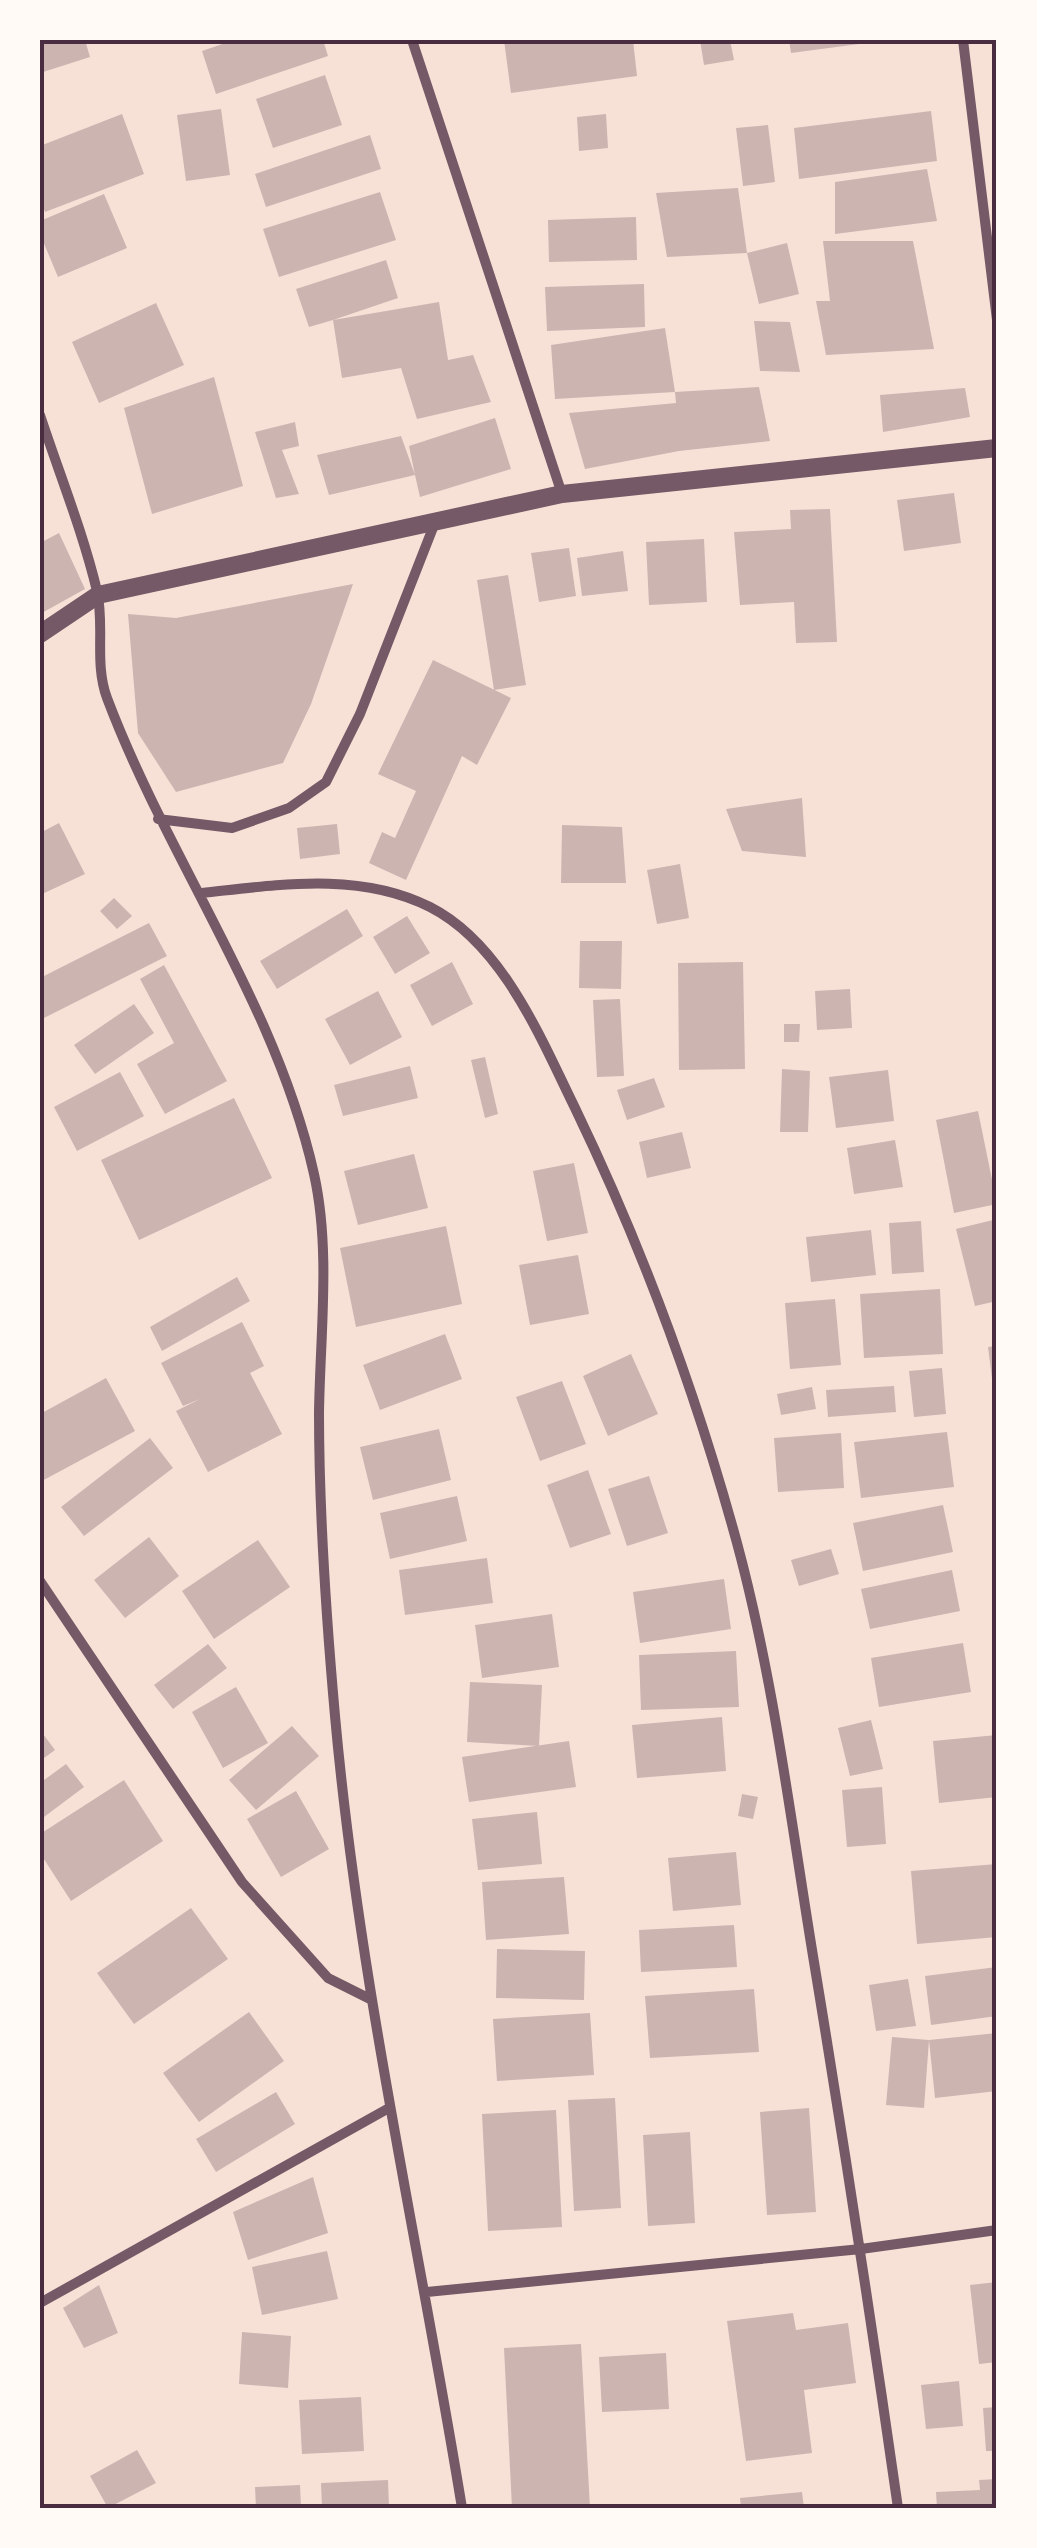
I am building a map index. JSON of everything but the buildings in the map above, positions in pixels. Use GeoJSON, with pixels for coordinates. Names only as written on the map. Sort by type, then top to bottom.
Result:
{"type":"FeatureCollection","features":[{"type":"Feature","properties":{"kind":"street"},"geometry":{"type":"LineString","coordinates":[[412,40],[562,494]]}},
{"type":"Feature","properties":{"kind":"street"},"geometry":{"type":"LineString","coordinates":[[962,40],[997,320]]}},
{"type":"Feature","properties":{"kind":"street"},"geometry":{"type":"LineString","coordinates":[[40,415],[98,595],[104,692],[158,819],[202,893],[270,1042],[315,1178],[320,1224],[319,1454],[335,1718],[370,1999],[427,2292],[462,2508]]}},
{"type":"Feature","properties":{"kind":"street"},"geometry":{"type":"LineString","coordinates":[[40,634],[98,595],[562,494],[997,448]]}},
{"type":"Feature","properties":{"kind":"street"},"geometry":{"type":"LineString","coordinates":[[158,819],[232,828],[289,808],[326,782],[360,714],[436,520]]}},
{"type":"Feature","properties":{"kind":"street"},"geometry":{"type":"LineString","coordinates":[[202,893],[338,882],[431,907],[489,956],[544,1044],[622,1205],[670,1328],[738,1546],[768,1685],[861,2249],[898,2508]]}},
{"type":"Feature","properties":{"kind":"street"},"geometry":{"type":"LineString","coordinates":[[40,1581],[242,1882],[328,1978],[370,1999]]}},
{"type":"Feature","properties":{"kind":"street"},"geometry":{"type":"LineString","coordinates":[[40,2303],[389,2108]]}},
{"type":"Feature","properties":{"kind":"street"},"geometry":{"type":"LineString","coordinates":[[427,2292],[861,2249],[997,2230]]}}]}
